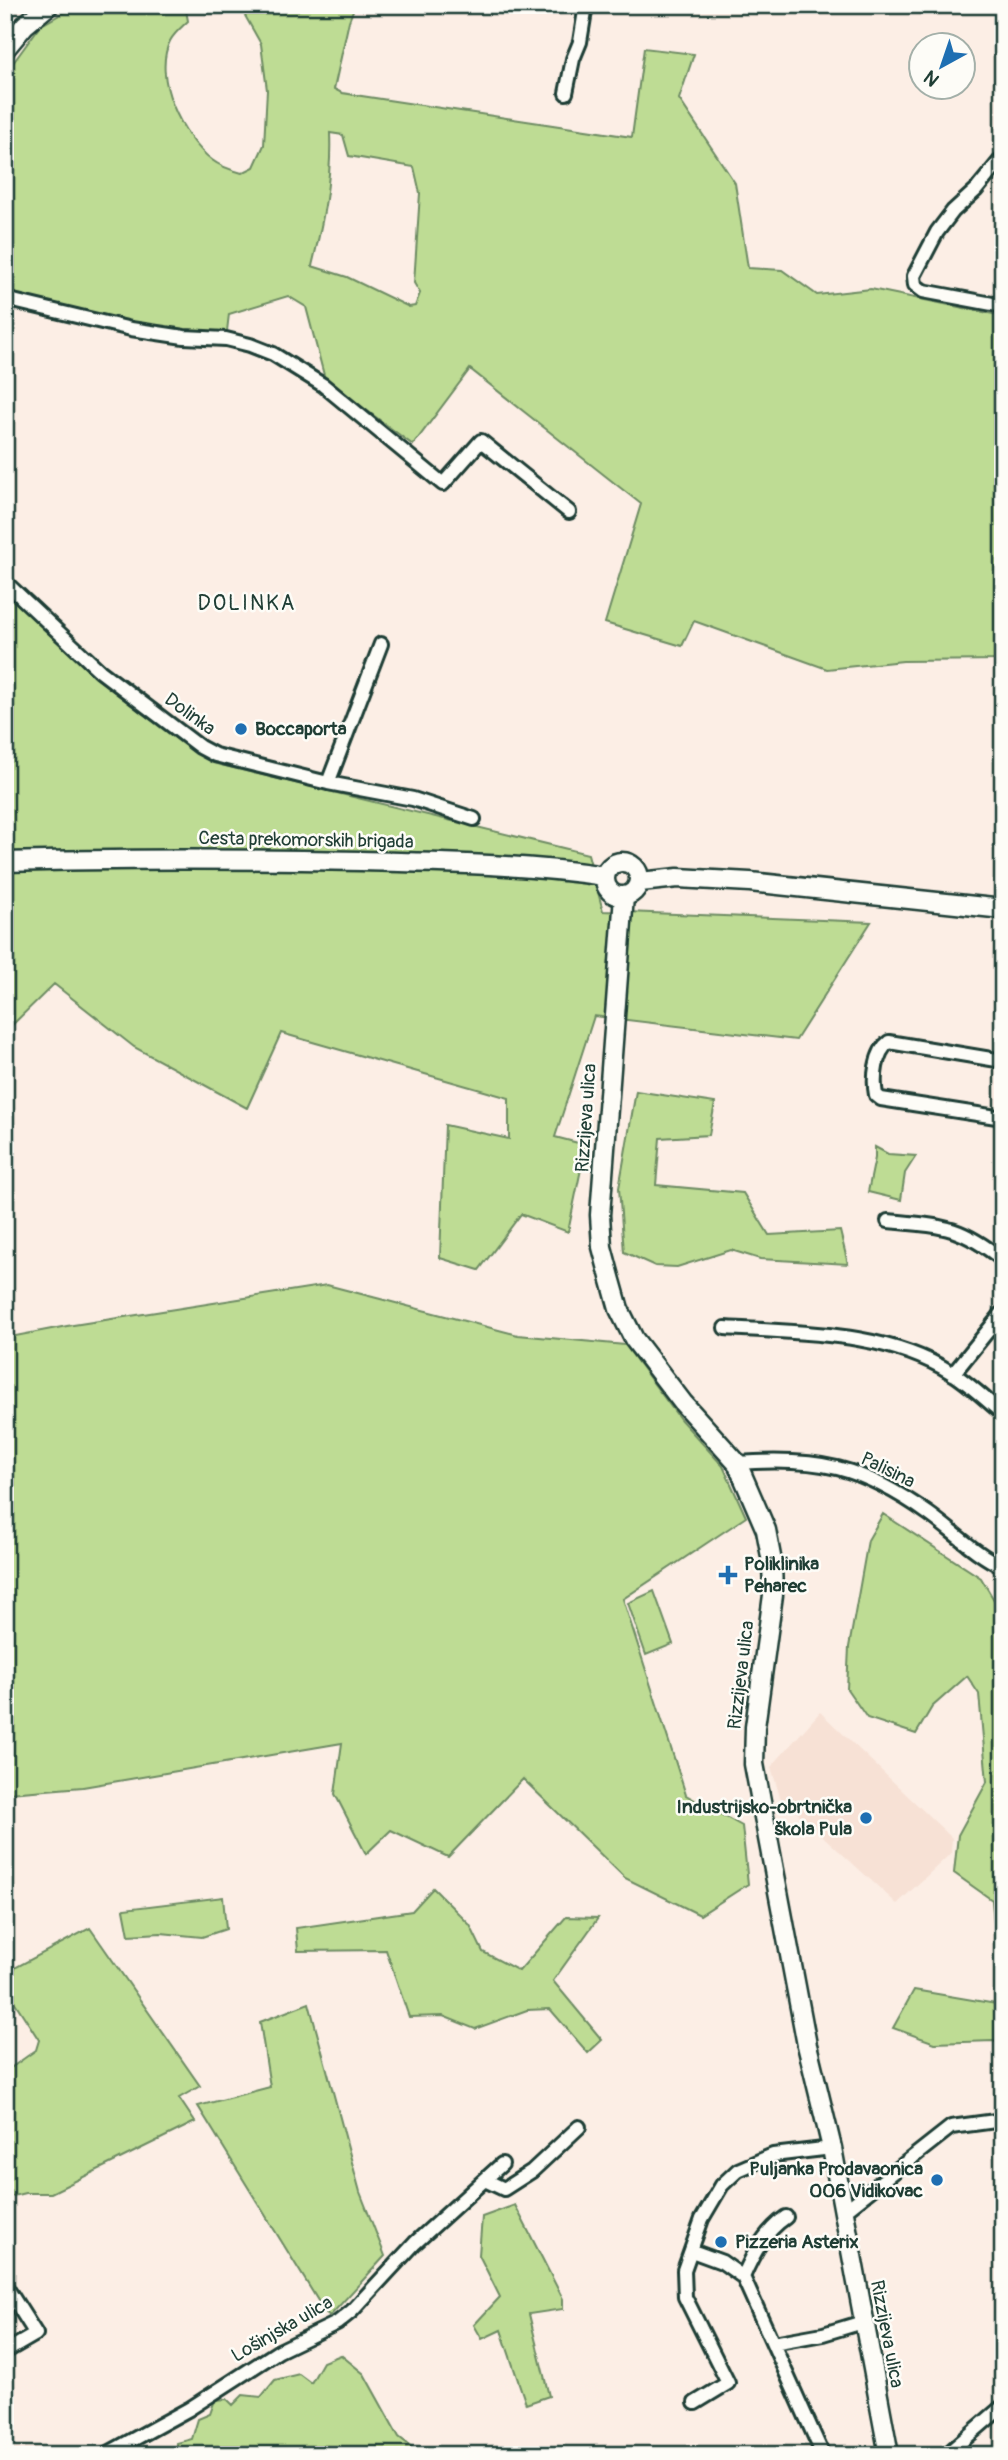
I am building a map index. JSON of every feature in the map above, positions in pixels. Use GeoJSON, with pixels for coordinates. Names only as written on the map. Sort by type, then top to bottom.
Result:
{"type":"FeatureCollection","features":[{"type":"Feature","properties":{"kind":"street"},"geometry":{"type":"LineString","coordinates":[[5,49],[25,26],[49,5]]}},
{"type":"Feature","properties":{"kind":"street"},"geometry":{"type":"LineString","coordinates":[[566,93],[572,59],[580,42],[586,5]]}},
{"type":"Feature","properties":{"kind":"street"},"geometry":{"type":"LineString","coordinates":[[1003,157],[976,190],[946,219],[929,245],[914,282],[923,291],[1003,306]]}},
{"type":"Feature","properties":{"kind":"street"},"geometry":{"type":"LineString","coordinates":[[5,299],[131,330],[250,345],[273,354],[323,385],[443,484],[481,441],[569,512]]}},
{"type":"Feature","properties":{"kind":"street","name":"Dolinka"},"geometry":{"type":"LineString","coordinates":[[5,582],[100,671],[200,747],[215,755],[328,783],[413,799],[474,819]]}},
{"type":"Feature","properties":{"kind":"street"},"geometry":{"type":"LineString","coordinates":[[328,783],[380,644]]}},
{"type":"Feature","properties":{"kind":"street","name":"Cesta prekomorskih brigada"},"geometry":{"type":"LineString","coordinates":[[5,862],[289,860],[548,869],[605,876]]}},
{"type":"Feature","properties":{"kind":"street"},"geometry":{"type":"LineString","coordinates":[[625,861],[637,869],[640,881],[633,893],[624,896],[608,889],[605,876],[612,864],[625,861]]}},
{"type":"Feature","properties":{"kind":"street"},"geometry":{"type":"LineString","coordinates":[[640,881],[678,878],[750,881],[1003,909]]}},
{"type":"Feature","properties":{"kind":"street","name":"Rizzijeva ulica"},"geometry":{"type":"LineString","coordinates":[[624,896],[600,1215],[602,1247],[619,1309],[634,1339],[683,1403],[737,1463],[766,1530],[772,1562],[773,1595],[755,1727],[754,1764],[807,2045],[832,2148],[889,2455]]}},
{"type":"Feature","properties":{"kind":"street"},"geometry":{"type":"LineString","coordinates":[[1003,1061],[889,1042],[882,1046],[878,1055],[876,1095],[881,1099],[1003,1118]]}},
{"type":"Feature","properties":{"kind":"street"},"geometry":{"type":"LineString","coordinates":[[888,1221],[953,1228],[1003,1260]]}},
{"type":"Feature","properties":{"kind":"street"},"geometry":{"type":"LineString","coordinates":[[953,1374],[1003,1312]]}},
{"type":"Feature","properties":{"kind":"street"},"geometry":{"type":"LineString","coordinates":[[725,1328],[851,1338],[877,1343],[928,1360],[953,1374],[1003,1414]]}},
{"type":"Feature","properties":{"kind":"street","name":"Palisina"},"geometry":{"type":"LineString","coordinates":[[737,1463],[811,1462],[866,1477],[928,1513],[990,1561],[1003,1566]]}},
{"type":"Feature","properties":{"kind":"street"},"geometry":{"type":"LineString","coordinates":[[843,2213],[951,2127],[1003,2120]]}},
{"type":"Feature","properties":{"kind":"street"},"geometry":{"type":"LineString","coordinates":[[487,2180],[504,2189],[532,2171],[579,2127]]}},
{"type":"Feature","properties":{"kind":"street"},"geometry":{"type":"LineString","coordinates":[[695,2403],[729,2383],[685,2297],[684,2270],[711,2201],[722,2185],[738,2170],[773,2155],[832,2148]]}},
{"type":"Feature","properties":{"kind":"street","name":"Lošinjska ulica"},"geometry":{"type":"LineString","coordinates":[[105,2455],[189,2409],[279,2351],[337,2323],[352,2311],[446,2213],[487,2180],[502,2164]]}},
{"type":"Feature","properties":{"kind":"street"},"geometry":{"type":"LineString","coordinates":[[743,2277],[753,2253],[776,2223],[786,2217]]}},
{"type":"Feature","properties":{"kind":"street"},"geometry":{"type":"LineString","coordinates":[[692,2251],[722,2262],[743,2277],[823,2455]]}},
{"type":"Feature","properties":{"kind":"street"},"geometry":{"type":"LineString","coordinates":[[5,2285],[36,2334],[5,2352]]}},
{"type":"Feature","properties":{"kind":"street"},"geometry":{"type":"LineString","coordinates":[[773,2343],[823,2334],[863,2322]]}},
{"type":"Feature","properties":{"kind":"street"},"geometry":{"type":"LineString","coordinates":[[946,2455],[1003,2406]]}},
{"type":"Feature","properties":{"kind":"shaded area","name":"Industrijsko-obrtnička škola Pula"},"geometry":{"type":"Polygon","coordinates":[[[820,1712],[952,1838],[951,1853],[897,1904],[780,1797],[771,1767],[820,1712]]]}},
{"type":"Feature","properties":{"kind":"green space"},"geometry":{"type":"Polygon","coordinates":[[[77,5],[185,5],[188,21],[170,41],[165,56],[167,88],[181,122],[201,150],[219,165],[242,173],[254,167],[264,145],[267,90],[261,44],[239,5],[279,5],[297,10],[325,5],[355,5],[334,89],[342,93],[632,137],[644,48],[694,54],[679,99],[735,183],[748,268],[782,270],[817,295],[871,289],[1003,316],[1003,660],[903,661],[827,669],[694,621],[682,646],[605,623],[641,504],[470,369],[413,445],[325,379],[306,307],[288,296],[229,314],[227,331],[170,333],[5,296],[5,74],[40,26],[77,5]],[[330,133],[326,200],[312,266],[347,277],[409,307],[415,306],[420,293],[414,283],[420,193],[414,167],[349,156],[343,135],[330,133]]]}},
{"type":"Feature","properties":{"kind":"green space"},"geometry":{"type":"Polygon","coordinates":[[[5,592],[96,678],[213,763],[588,854],[603,911],[871,922],[796,1040],[594,1016],[555,1137],[586,1145],[568,1232],[521,1214],[479,1270],[440,1258],[445,1125],[509,1139],[509,1098],[281,1033],[247,1108],[134,1047],[54,984],[5,1032],[5,592]]]}},
{"type":"Feature","properties":{"kind":"green space"},"geometry":{"type":"Polygon","coordinates":[[[636,1091],[715,1103],[709,1135],[660,1138],[656,1185],[743,1193],[769,1235],[840,1231],[848,1264],[760,1259],[731,1250],[677,1267],[655,1266],[624,1252],[619,1188],[636,1091]]]}},
{"type":"Feature","properties":{"kind":"green space"},"geometry":{"type":"Polygon","coordinates":[[[875,1147],[888,1154],[916,1156],[905,1173],[901,1200],[868,1192],[875,1147]]]}},
{"type":"Feature","properties":{"kind":"green space"},"geometry":{"type":"Polygon","coordinates":[[[327,1285],[518,1335],[625,1345],[681,1420],[723,1466],[746,1517],[623,1599],[686,1795],[742,1826],[748,1884],[700,1915],[625,1878],[523,1779],[448,1857],[391,1830],[366,1854],[335,1794],[342,1743],[83,1787],[9,1793],[5,1803],[5,1338],[327,1285]]]}},
{"type":"Feature","properties":{"kind":"green space"},"geometry":{"type":"Polygon","coordinates":[[[883,1514],[981,1578],[1003,1615],[1003,1954],[996,1947],[992,1900],[954,1873],[958,1835],[987,1782],[979,1694],[967,1676],[932,1707],[916,1734],[867,1718],[847,1689],[849,1647],[868,1540],[883,1514]]]}},
{"type":"Feature","properties":{"kind":"green space"},"geometry":{"type":"Polygon","coordinates":[[[654,1591],[673,1644],[646,1655],[628,1603],[654,1591]]]}},
{"type":"Feature","properties":{"kind":"green space"},"geometry":{"type":"Polygon","coordinates":[[[433,1888],[470,1925],[483,1952],[519,1971],[566,1917],[598,1918],[553,1981],[602,2040],[588,2053],[550,2009],[527,2010],[475,2029],[443,2016],[409,2017],[386,1950],[298,1951],[296,1928],[412,1911],[433,1888]]]}},
{"type":"Feature","properties":{"kind":"green space"},"geometry":{"type":"Polygon","coordinates":[[[223,1897],[226,1929],[202,1937],[161,1933],[129,1935],[124,1909],[223,1897]]]}},
{"type":"Feature","properties":{"kind":"green space"},"geometry":{"type":"Polygon","coordinates":[[[90,1928],[200,2086],[179,2098],[195,2122],[51,2193],[25,2193],[5,2198],[5,2072],[36,2050],[39,2040],[5,1987],[5,1973],[90,1928]]]}},
{"type":"Feature","properties":{"kind":"green space"},"geometry":{"type":"Polygon","coordinates":[[[914,1990],[996,2004],[1003,1998],[1003,2044],[993,2041],[935,2043],[893,2028],[914,1990]]]}},
{"type":"Feature","properties":{"kind":"green space"},"geometry":{"type":"Polygon","coordinates":[[[309,2003],[360,2192],[385,2256],[330,2316],[325,2312],[198,2106],[270,2087],[260,2022],[309,2003]]]}},
{"type":"Feature","properties":{"kind":"green space"},"geometry":{"type":"Polygon","coordinates":[[[515,2205],[563,2299],[563,2309],[529,2314],[549,2396],[526,2404],[501,2330],[482,2339],[474,2325],[500,2297],[479,2255],[482,2217],[515,2205]]]}},
{"type":"Feature","properties":{"kind":"green space"},"geometry":{"type":"Polygon","coordinates":[[[341,2355],[364,2374],[399,2437],[422,2455],[177,2455],[177,2443],[192,2439],[198,2419],[210,2414],[215,2400],[227,2399],[233,2405],[243,2395],[261,2397],[275,2380],[299,2374],[311,2383],[323,2362],[341,2355]]]}},
{"type":"Feature","properties":{"kind":"place","name":"Boccaporta"},"geometry":{"type":"Point","coordinates":[241,729]}},
{"type":"Feature","properties":{"kind":"place","name":"Poliklinika Peharec"},"geometry":{"type":"Point","coordinates":[728,1575]}},
{"type":"Feature","properties":{"kind":"place","name":"Industrijsko-obrtnička škola Pula"},"geometry":{"type":"Point","coordinates":[866,1818]}},
{"type":"Feature","properties":{"kind":"place","name":"Puljanka Prodavaonica 006 Vidikovac"},"geometry":{"type":"Point","coordinates":[937,2180]}},
{"type":"Feature","properties":{"kind":"place","name":"Pizzeria Asterix"},"geometry":{"type":"Point","coordinates":[721,2242]}},
{"type":"Feature","properties":{"kind":"district","name":"DOLINKA"},"geometry":{"type":"Point","coordinates":[247,603]}}]}
